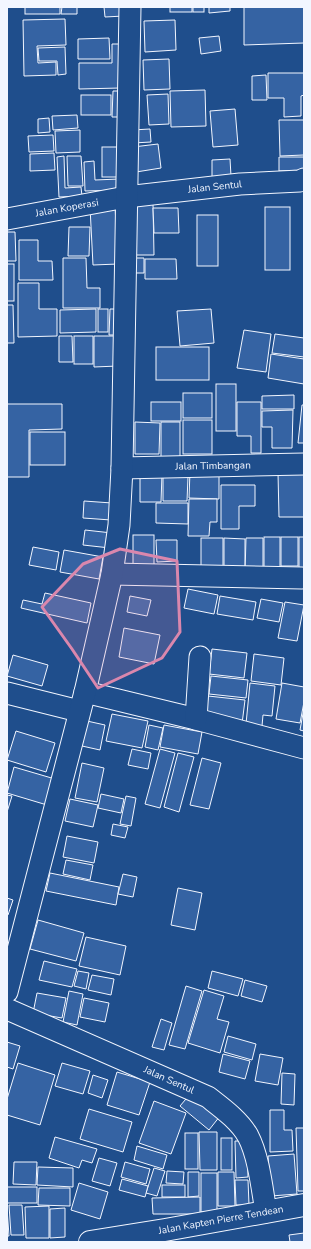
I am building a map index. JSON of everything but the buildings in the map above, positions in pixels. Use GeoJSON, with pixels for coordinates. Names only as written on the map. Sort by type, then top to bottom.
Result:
{"type":"FeatureCollection","features":[{"type":"Feature","properties":{"kind":"main road","name":"Jalan Kapten Pierre Tendean"},"geometry":{"type":"LineString","coordinates":[[90,1242],[165,1236],[266,1212],[304,1205]]}},
{"type":"Feature","properties":{"kind":"street"},"geometry":{"type":"LineString","coordinates":[[7,992],[82,702],[112,574],[119,525],[122,468],[130,7]]}},
{"type":"Feature","properties":{"kind":"street","name":"Jalan Sentul"},"geometry":{"type":"LineString","coordinates":[[126,197],[240,184],[300,181],[304,179]]}},
{"type":"Feature","properties":{"kind":"street","name":"Jalan Koperasi"},"geometry":{"type":"LineString","coordinates":[[7,219],[126,197]]}},
{"type":"Feature","properties":{"kind":"street","name":"Jalan Timbangan"},"geometry":{"type":"LineString","coordinates":[[122,468],[304,464]]}},
{"type":"Feature","properties":{"kind":"street"},"geometry":{"type":"LineString","coordinates":[[112,574],[302,578]]}},
{"type":"Feature","properties":{"kind":"street"},"geometry":{"type":"LineString","coordinates":[[196,719],[200,657]]}},
{"type":"Feature","properties":{"kind":"street"},"geometry":{"type":"LineString","coordinates":[[7,693],[82,702],[196,719],[304,748]]}},
{"type":"Feature","properties":{"kind":"street","name":"Jalan Sentul"},"geometry":{"type":"LineString","coordinates":[[7,1009],[208,1097],[229,1114],[247,1135],[254,1150],[266,1212]]}},
{"type":"Feature","properties":{"kind":"highlighted area"},"geometry":{"type":"Polygon","coordinates":[[[120,549],[177,561],[180,632],[162,658],[98,688],[42,607],[83,564],[120,549]]]}}]}
